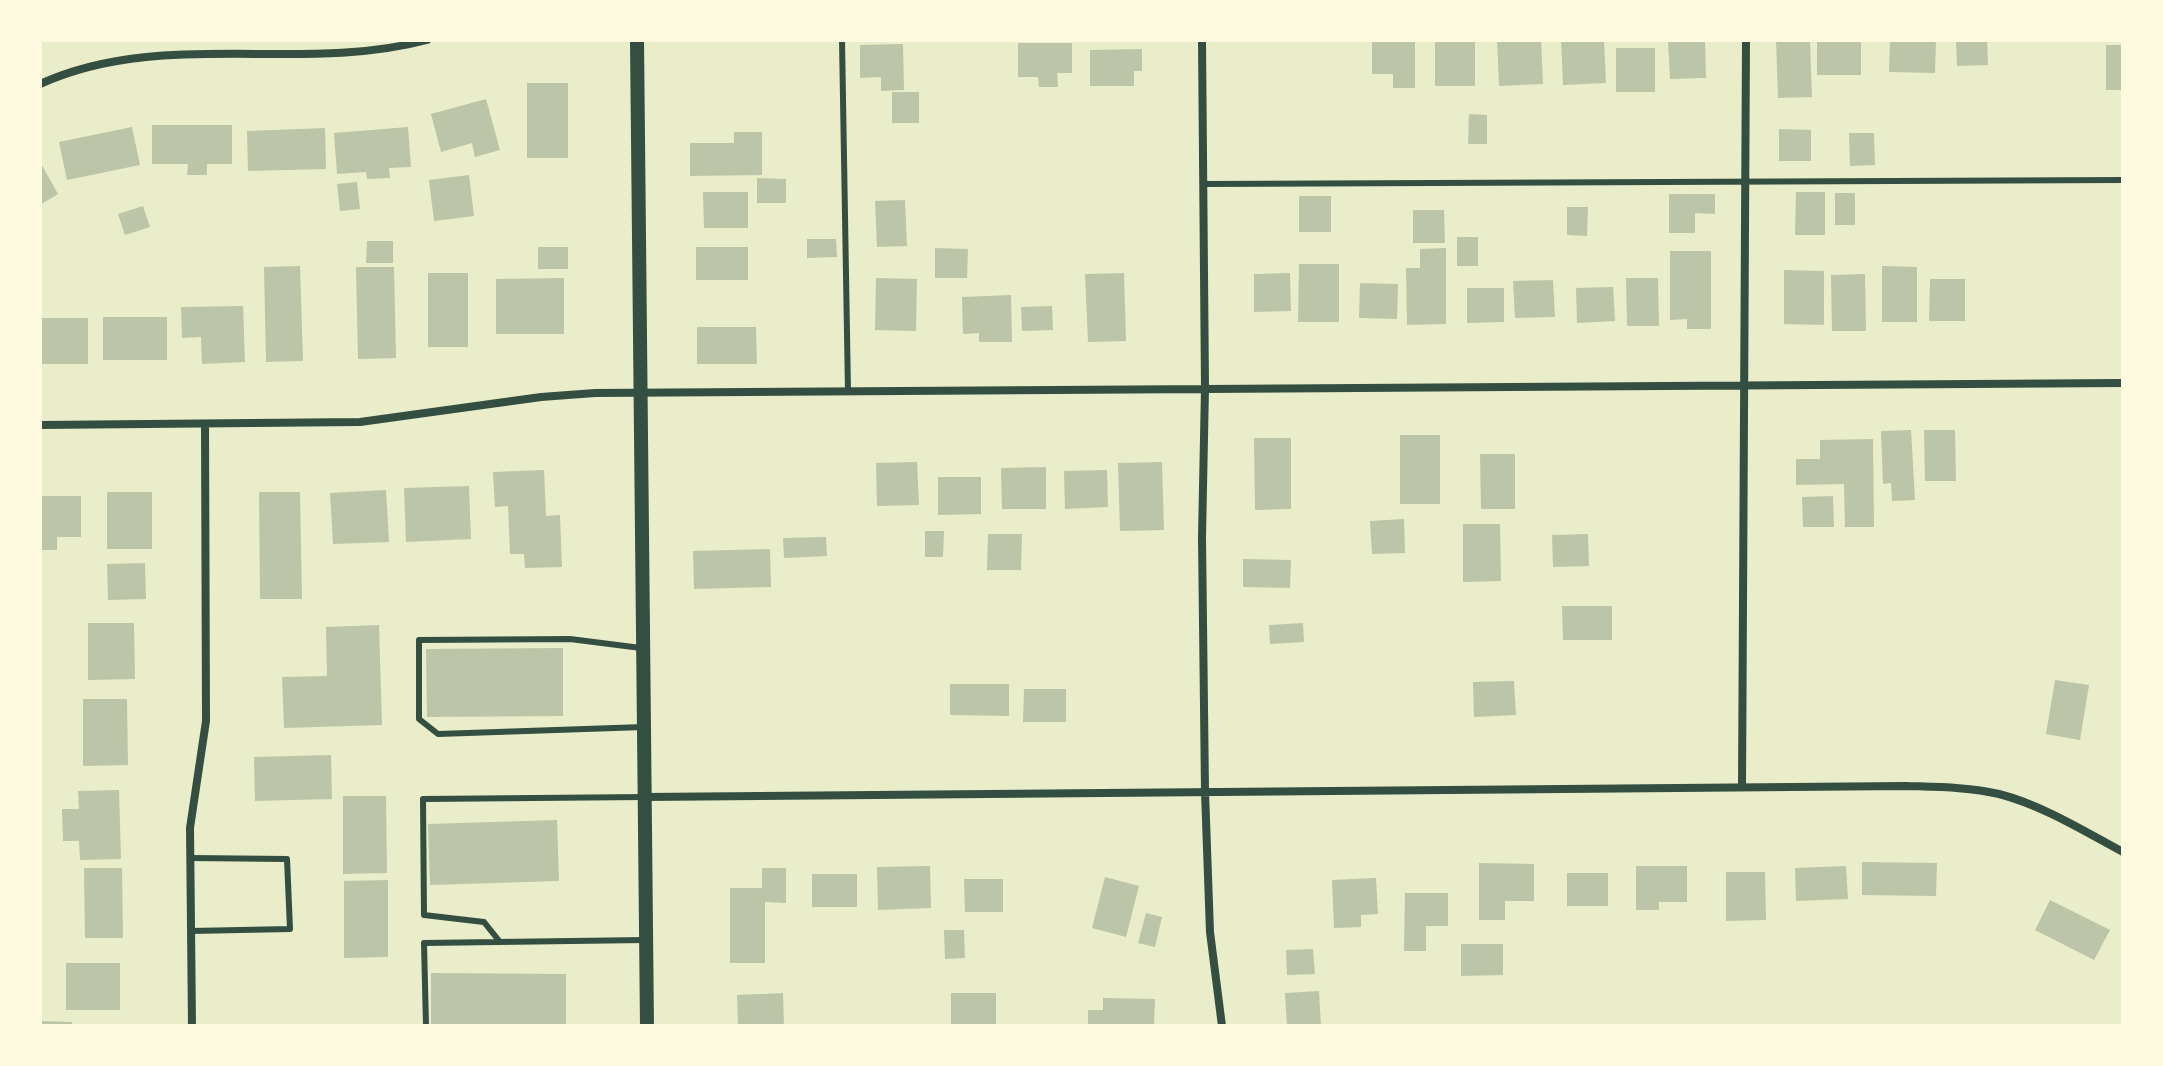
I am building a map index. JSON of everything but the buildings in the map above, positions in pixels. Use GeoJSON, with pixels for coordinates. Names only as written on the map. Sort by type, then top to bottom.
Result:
{"type":"FeatureCollection","features":[{"type":"Feature","properties":{"kind":"street"},"geometry":{"type":"LineString","coordinates":[[40,84],[107,62],[168,54],[375,51],[427,40]]}},
{"type":"Feature","properties":{"kind":"street"},"geometry":{"type":"LineString","coordinates":[[637,40],[647,1026]]}},
{"type":"Feature","properties":{"kind":"street"},"geometry":{"type":"LineString","coordinates":[[1202,40],[1205,388],[1202,537],[1207,892],[1222,1026]]}},
{"type":"Feature","properties":{"kind":"street"},"geometry":{"type":"LineString","coordinates":[[1742,787],[1746,40]]}},
{"type":"Feature","properties":{"kind":"street"},"geometry":{"type":"LineString","coordinates":[[40,425],[360,422],[541,397],[595,393],[2123,383]]}},
{"type":"Feature","properties":{"kind":"street"},"geometry":{"type":"LineString","coordinates":[[192,1026],[190,828],[206,721],[205,424]]}},
{"type":"Feature","properties":{"kind":"street"},"geometry":{"type":"LineString","coordinates":[[645,797],[1742,787],[1962,788],[1987,792],[2031,806],[2123,852]]}},
{"type":"Feature","properties":{"kind":"lane"},"geometry":{"type":"LineString","coordinates":[[842,40],[848,392]]}},
{"type":"Feature","properties":{"kind":"lane"},"geometry":{"type":"LineString","coordinates":[[1204,184],[2123,180]]}},
{"type":"Feature","properties":{"kind":"lane"},"geometry":{"type":"LineString","coordinates":[[643,648],[570,639],[419,640],[419,719],[438,734],[644,727]]}},
{"type":"Feature","properties":{"kind":"lane"},"geometry":{"type":"LineString","coordinates":[[500,942],[484,922],[424,915],[423,799],[645,797]]}},
{"type":"Feature","properties":{"kind":"lane"},"geometry":{"type":"LineString","coordinates":[[190,858],[287,859],[290,929],[191,931]]}},
{"type":"Feature","properties":{"kind":"lane"},"geometry":{"type":"LineString","coordinates":[[426,1026],[424,943],[646,940]]}}]}
